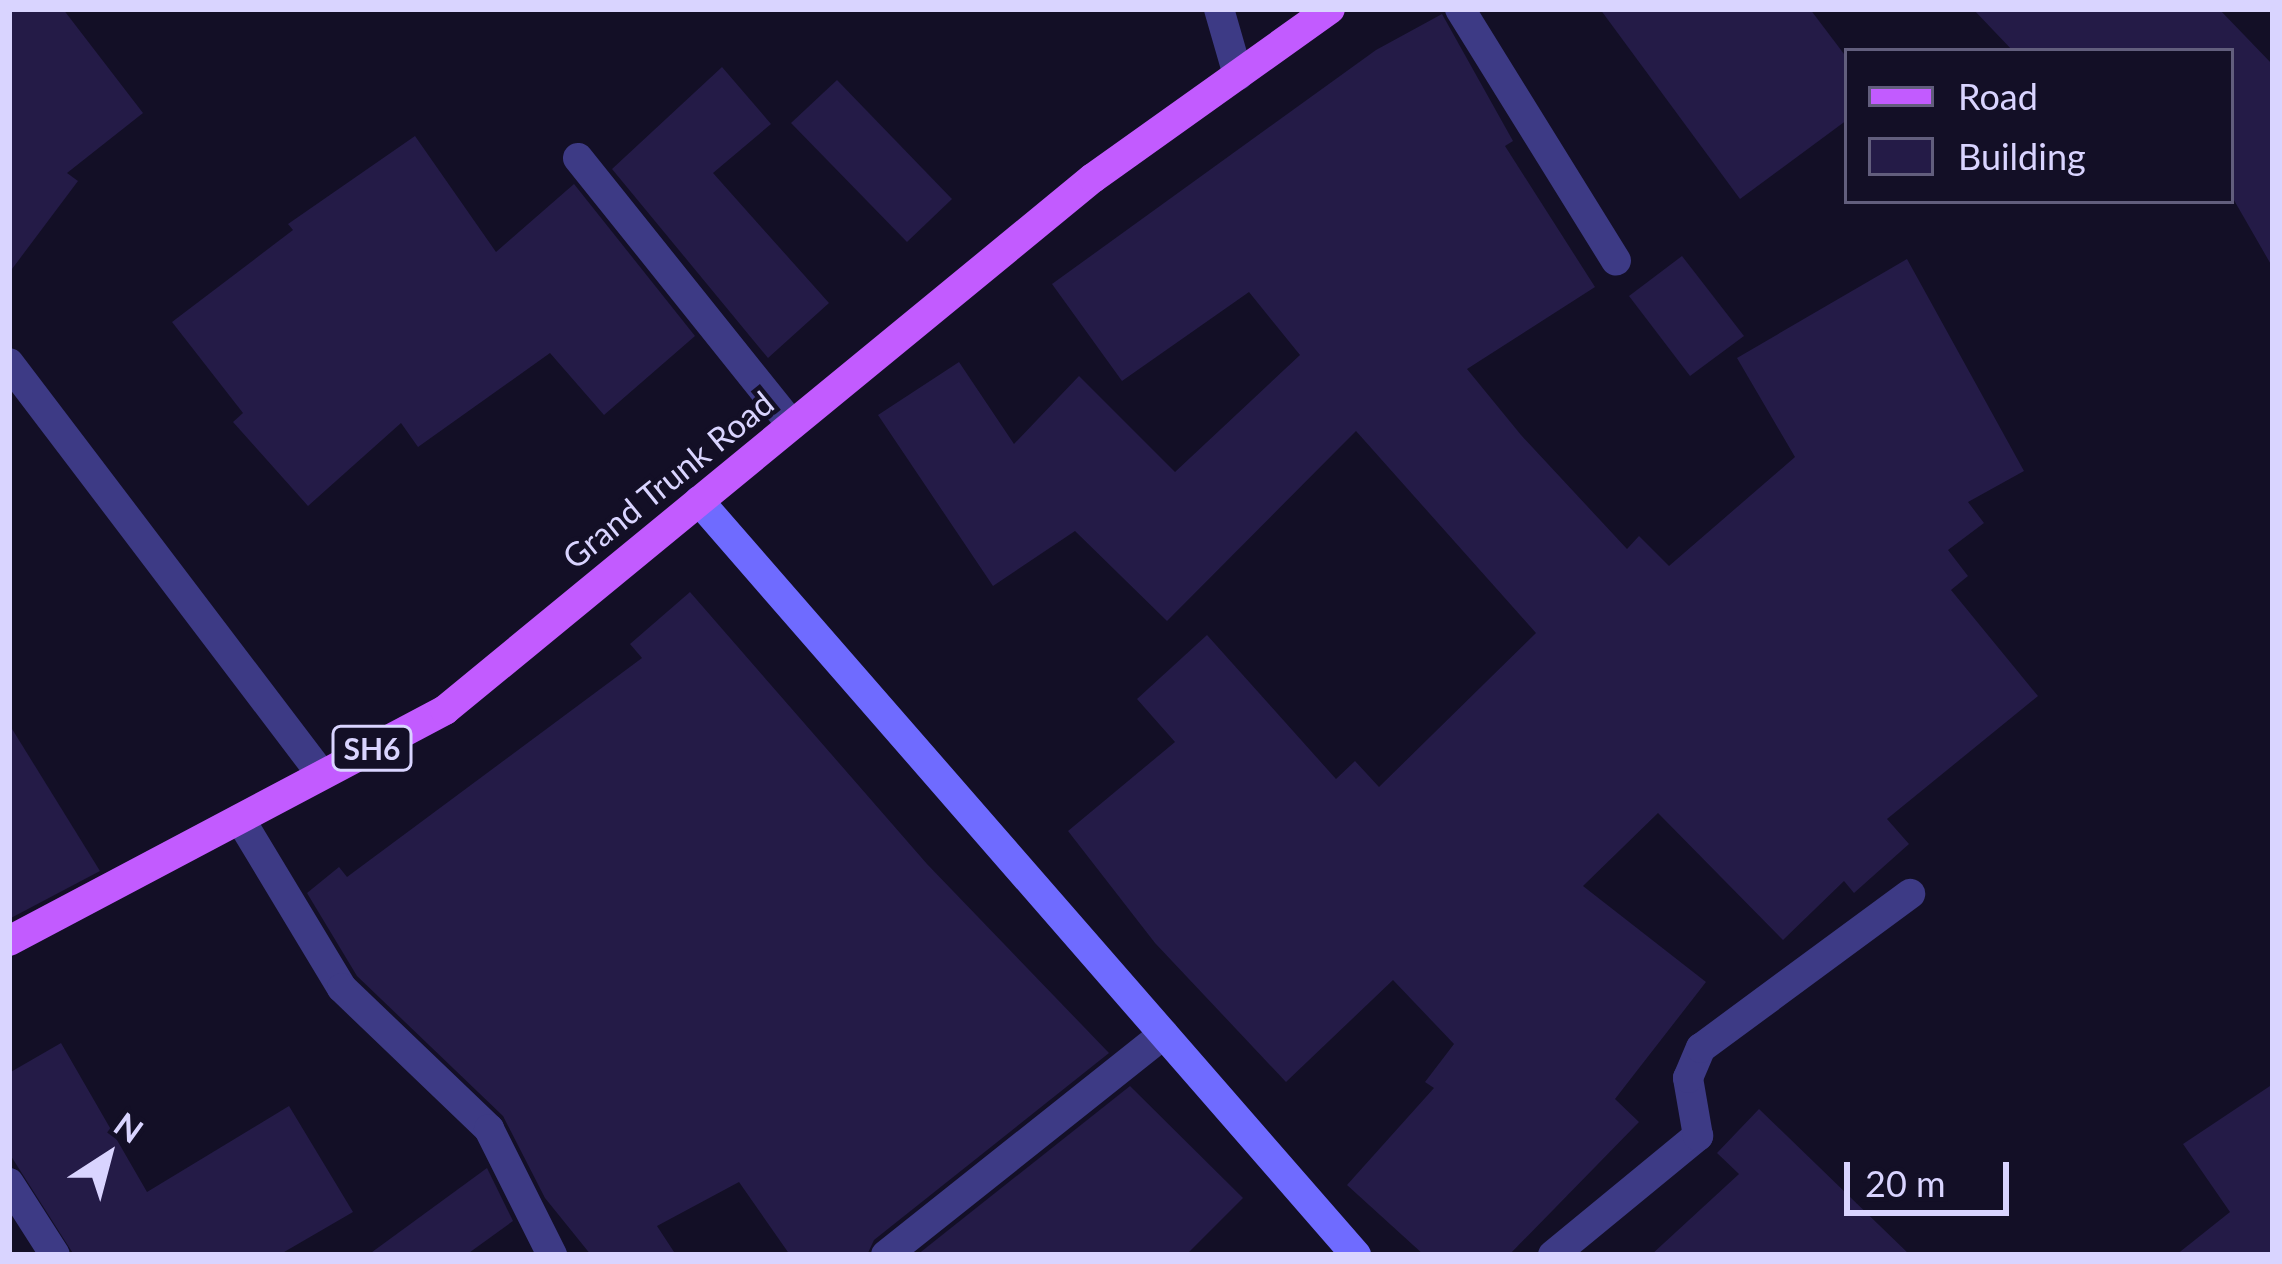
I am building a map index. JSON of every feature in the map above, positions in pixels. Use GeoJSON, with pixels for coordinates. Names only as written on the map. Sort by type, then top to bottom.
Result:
{"type":"FeatureCollection","features":[{"type":"Feature","properties":{"kind":"main road","name":"Grand Trunk Road"},"geometry":{"type":"LineString","coordinates":[[9,941],[445,710],[1093,178],[1330,9]]}},
{"type":"Feature","properties":{"kind":"street"},"geometry":{"type":"LineString","coordinates":[[1219,9],[1238,74]]}},
{"type":"Feature","properties":{"kind":"street"},"geometry":{"type":"LineString","coordinates":[[1460,9],[1616,261]]}},
{"type":"Feature","properties":{"kind":"street"},"geometry":{"type":"LineString","coordinates":[[578,158],[792,425]]}},
{"type":"Feature","properties":{"kind":"street"},"geometry":{"type":"LineString","coordinates":[[9,363],[322,775]]}},
{"type":"Feature","properties":{"kind":"street"},"geometry":{"type":"LineString","coordinates":[[699,501],[1356,1255]]}},
{"type":"Feature","properties":{"kind":"street"},"geometry":{"type":"LineString","coordinates":[[240,819],[342,988],[489,1129],[552,1255]]}},
{"type":"Feature","properties":{"kind":"street"},"geometry":{"type":"LineString","coordinates":[[1553,1255],[1698,1136],[1688,1078],[1701,1048],[1910,894]]}},
{"type":"Feature","properties":{"kind":"street"},"geometry":{"type":"LineString","coordinates":[[886,1255],[1164,1034]]}},
{"type":"Feature","properties":{"kind":"street"},"geometry":{"type":"LineString","coordinates":[[9,1183],[56,1255]]}},
{"type":"Feature","properties":{"kind":"building"},"geometry":{"type":"Polygon","coordinates":[[[9,9],[63,9],[143,113],[67,173],[78,181],[9,273],[9,9]]]}},
{"type":"Feature","properties":{"kind":"building"},"geometry":{"type":"Polygon","coordinates":[[[1600,9],[1810,9],[1844,54],[1844,122],[1740,199],[1600,9]]]}},
{"type":"Feature","properties":{"kind":"building"},"geometry":{"type":"Polygon","coordinates":[[[1973,9],[2219,9],[2273,65],[2273,268],[2234,200],[2234,48],[2010,48],[1973,9]]]}},
{"type":"Feature","properties":{"kind":"building"},"geometry":{"type":"Polygon","coordinates":[[[1442,14],[1513,141],[1505,146],[1595,287],[1467,369],[1521,435],[1627,549],[1639,536],[1669,566],[1795,457],[1737,358],[1907,259],[2024,471],[1968,502],[1984,523],[1948,550],[1968,576],[1951,590],[2038,696],[1887,819],[1909,844],[1854,893],[1844,881],[1783,940],[1658,813],[1583,886],[1706,982],[1615,1099],[1639,1122],[1509,1255],[1424,1255],[1347,1185],[1434,1088],[1425,1082],[1454,1044],[1393,980],[1286,1082],[1155,943],[1068,831],[1175,742],[1137,699],[1207,635],[1336,779],[1355,761],[1379,787],[1536,633],[1356,431],[1167,621],[1075,531],[993,586],[878,415],[959,362],[1014,444],[1079,376],[1175,472],[1300,355],[1249,292],[1122,381],[1052,284],[1376,50],[1442,14]]]}},
{"type":"Feature","properties":{"kind":"building"},"geometry":{"type":"Polygon","coordinates":[[[722,67],[771,124],[713,173],[829,303],[768,358],[612,169],[722,67]]]}},
{"type":"Feature","properties":{"kind":"building"},"geometry":{"type":"Polygon","coordinates":[[[837,80],[952,199],[907,242],[791,123],[837,80]]]}},
{"type":"Feature","properties":{"kind":"building"},"geometry":{"type":"Polygon","coordinates":[[[415,136],[496,252],[574,184],[695,336],[604,415],[550,353],[418,447],[401,423],[308,506],[233,422],[243,413],[172,322],[293,230],[288,224],[415,136]]]}},
{"type":"Feature","properties":{"kind":"building"},"geometry":{"type":"Polygon","coordinates":[[[1682,256],[1744,336],[1690,376],[1629,296],[1682,256]]]}},
{"type":"Feature","properties":{"kind":"building"},"geometry":{"type":"Polygon","coordinates":[[[690,592],[927,864],[1109,1053],[874,1240],[867,1255],[790,1255],[739,1182],[657,1226],[676,1255],[591,1255],[545,1198],[503,1116],[357,976],[307,893],[339,867],[347,877],[642,658],[630,644],[690,592]]]}},
{"type":"Feature","properties":{"kind":"building"},"geometry":{"type":"Polygon","coordinates":[[[9,724],[100,871],[9,919],[9,724]]]}},
{"type":"Feature","properties":{"kind":"building"},"geometry":{"type":"Polygon","coordinates":[[[61,1043],[147,1192],[289,1106],[353,1212],[279,1255],[74,1255],[9,1153],[9,1073],[61,1043]]]}},
{"type":"Feature","properties":{"kind":"building"},"geometry":{"type":"Polygon","coordinates":[[[2273,1084],[2273,1255],[2176,1255],[2230,1212],[2183,1144],[2273,1084]]]}},
{"type":"Feature","properties":{"kind":"building"},"geometry":{"type":"Polygon","coordinates":[[[1130,1086],[1243,1198],[1186,1255],[917,1255],[1130,1086]]]}},
{"type":"Feature","properties":{"kind":"building"},"geometry":{"type":"Polygon","coordinates":[[[1759,1109],[1910,1255],[1651,1255],[1739,1174],[1717,1153],[1759,1109]]]}},
{"type":"Feature","properties":{"kind":"building"},"geometry":{"type":"Polygon","coordinates":[[[487,1168],[513,1221],[466,1255],[368,1255],[487,1168]]]}}]}
